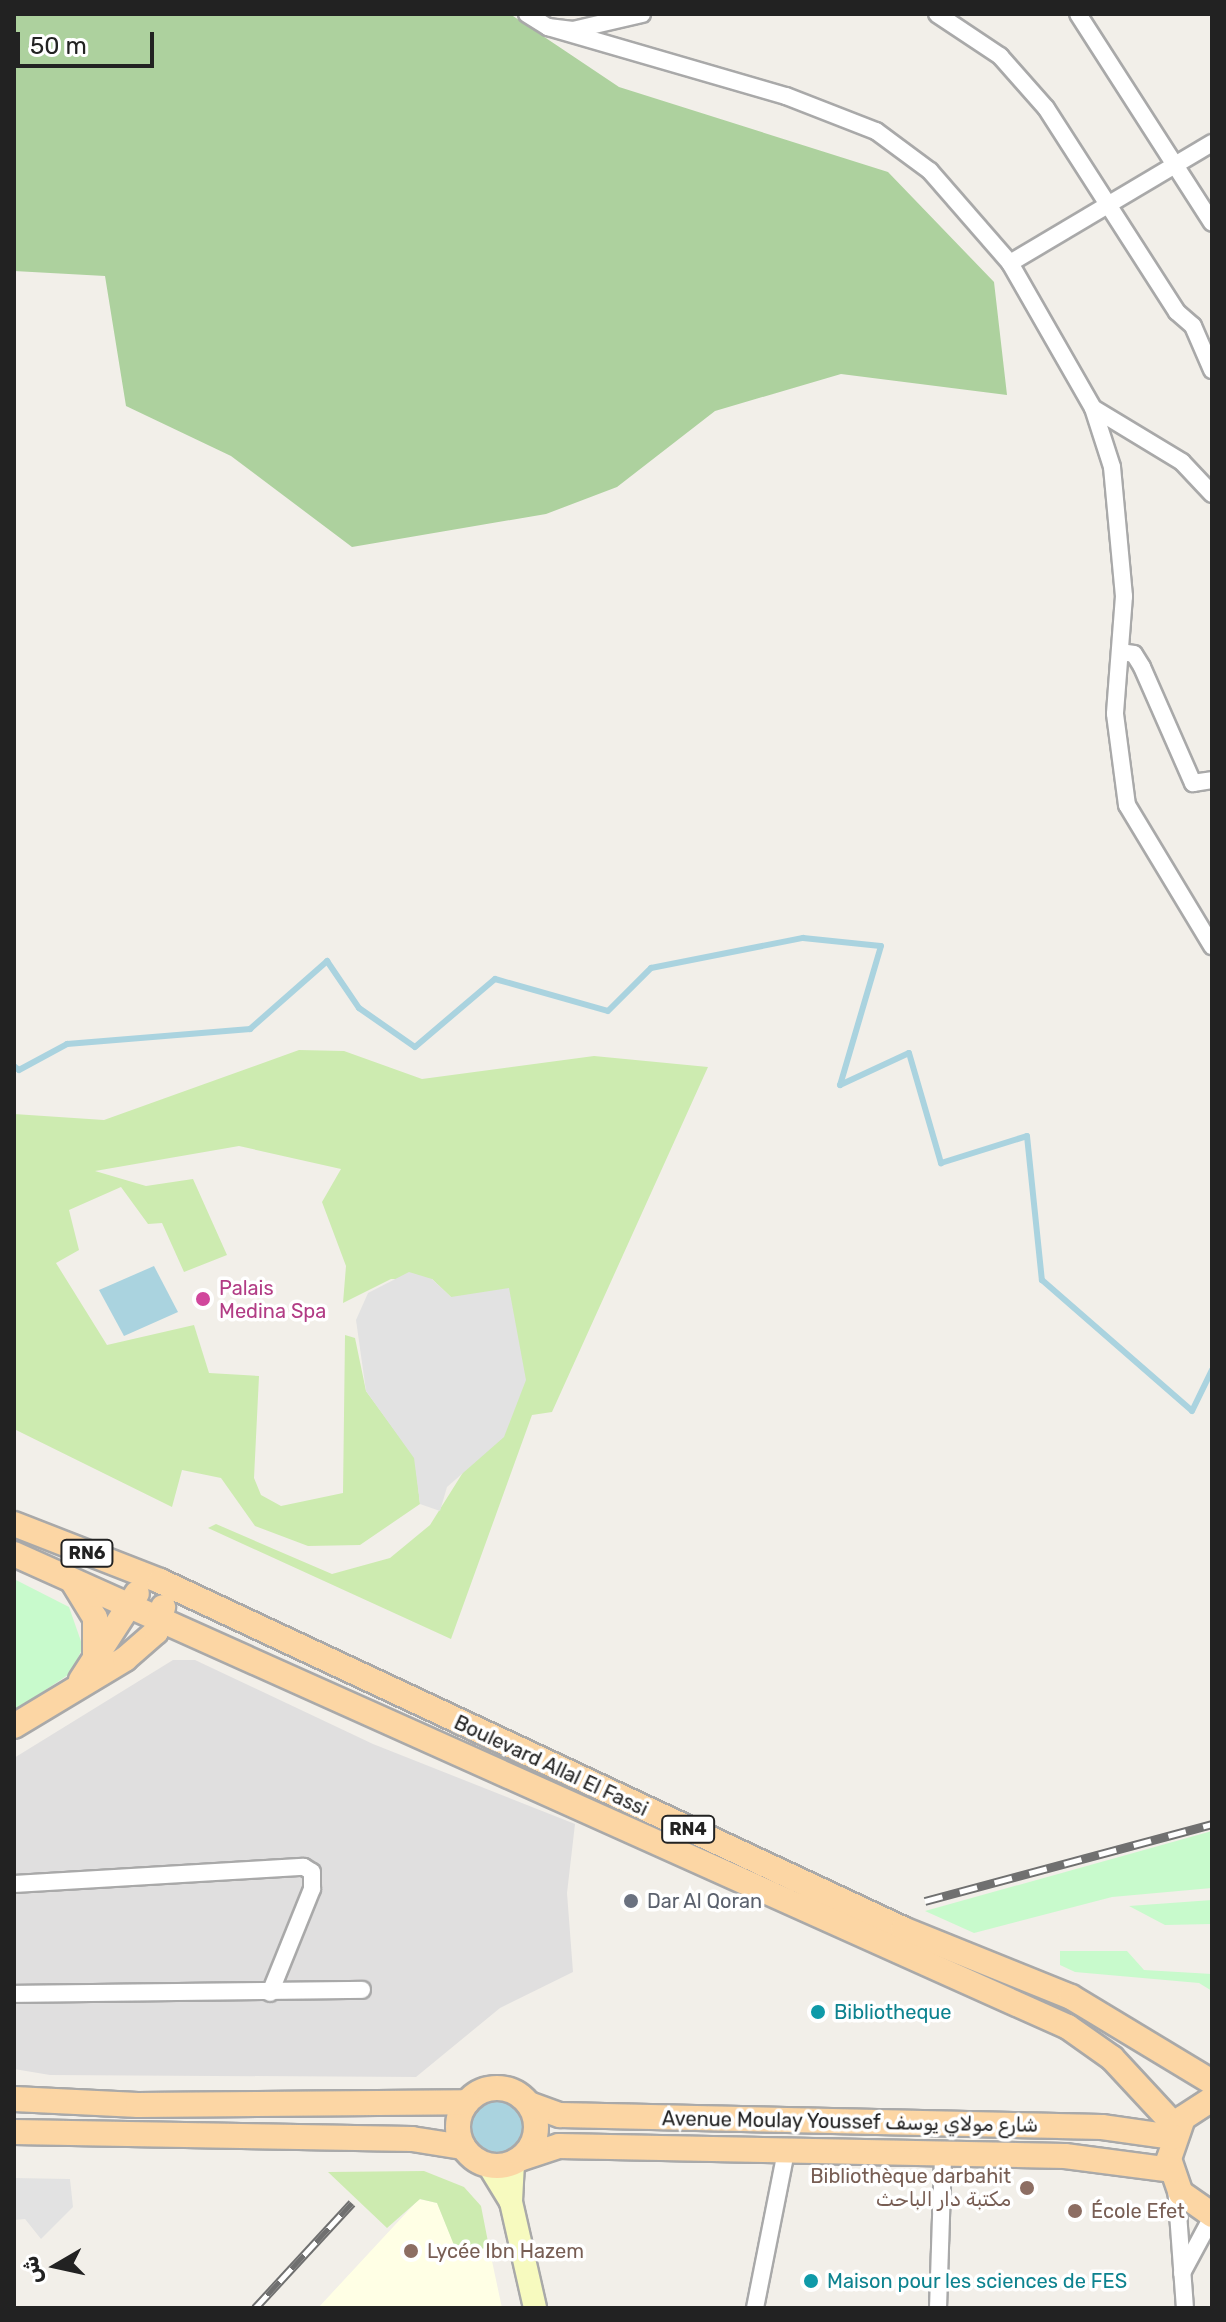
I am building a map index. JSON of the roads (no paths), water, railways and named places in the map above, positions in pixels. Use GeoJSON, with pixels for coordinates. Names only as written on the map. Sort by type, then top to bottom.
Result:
{"type":"FeatureCollection","features":[{"type":"Feature","properties":{"kind":"main road","name":"Boulevard Allal El Fassi"},"geometry":{"type":"LineString","coordinates":[[14,1524],[160,1581],[903,1929],[1071,1997],[1212,2082]]}},
{"type":"Feature","properties":{"kind":"main road","name":"Boulevard Allal El Fassi"},"geometry":{"type":"LineString","coordinates":[[14,1554],[1068,2027],[1112,2058],[1175,2132]]}},
{"type":"Feature","properties":{"kind":"main road"},"geometry":{"type":"LineString","coordinates":[[68,1578],[95,1618],[94,1662]]}},
{"type":"Feature","properties":{"kind":"main road"},"geometry":{"type":"LineString","coordinates":[[79,1683],[128,1604],[160,1581]]}},
{"type":"Feature","properties":{"kind":"main road"},"geometry":{"type":"LineString","coordinates":[[14,1726],[79,1683],[125,1659],[161,1619],[160,1581]]}},
{"type":"Feature","properties":{"kind":"main road"},"geometry":{"type":"LineString","coordinates":[[14,2099],[138,2105],[467,2102],[493,2088],[529,2104],[536,2133],[508,2162],[463,2147],[412,2139],[14,2132]]}},
{"type":"Feature","properties":{"kind":"main road"},"geometry":{"type":"LineString","coordinates":[[1212,2099],[1175,2132],[1173,2177],[1212,2216]]}},
{"type":"Feature","properties":{"kind":"main road"},"geometry":{"type":"LineString","coordinates":[[463,2147],[458,2124],[467,2102]]}},
{"type":"Feature","properties":{"kind":"main road","name":"Avenue Moulay Youssef شارع مولاي يوسف"},"geometry":{"type":"LineString","coordinates":[[529,2104],[560,2115],[1102,2127],[1175,2132]]}},
{"type":"Feature","properties":{"kind":"main road","name":"Avenue Moulay Youssef شارع مولاي يوسف"},"geometry":{"type":"LineString","coordinates":[[508,2162],[559,2146],[1065,2156],[1173,2177]]}},
{"type":"Feature","properties":{"kind":"street"},"geometry":{"type":"LineString","coordinates":[[527,14],[548,27],[798,100],[876,131],[930,171],[1010,263],[1093,408],[1118,518],[1120,652],[1115,714],[1127,805],[1212,946]]}},
{"type":"Feature","properties":{"kind":"street"},"geometry":{"type":"LineString","coordinates":[[548,27],[585,30],[642,14]]}},
{"type":"Feature","properties":{"kind":"street"},"geometry":{"type":"LineString","coordinates":[[937,14],[1023,79],[1107,206],[1193,326],[1212,370]]}},
{"type":"Feature","properties":{"kind":"street"},"geometry":{"type":"LineString","coordinates":[[1078,14],[1172,167],[1212,223]]}},
{"type":"Feature","properties":{"kind":"street"},"geometry":{"type":"LineString","coordinates":[[1010,263],[1212,143]]}},
{"type":"Feature","properties":{"kind":"street"},"geometry":{"type":"LineString","coordinates":[[1193,326],[1212,324]]}},
{"type":"Feature","properties":{"kind":"street"},"geometry":{"type":"LineString","coordinates":[[1093,408],[1182,462],[1212,494]]}},
{"type":"Feature","properties":{"kind":"street"},"geometry":{"type":"LineString","coordinates":[[1120,652],[1134,654],[1142,667],[1193,783],[1212,780]]}},
{"type":"Feature","properties":{"kind":"street"},"geometry":{"type":"LineString","coordinates":[[14,1884],[304,1867],[312,1889],[270,1993]]}},
{"type":"Feature","properties":{"kind":"street"},"geometry":{"type":"LineString","coordinates":[[14,1994],[362,1990]]}},
{"type":"Feature","properties":{"kind":"street"},"geometry":{"type":"LineString","coordinates":[[755,2308],[786,2152]]}},
{"type":"Feature","properties":{"kind":"street"},"geometry":{"type":"LineString","coordinates":[[938,2308],[943,2155]]}},
{"type":"Feature","properties":{"kind":"street"},"geometry":{"type":"LineString","coordinates":[[508,2162],[511,2202],[535,2308]]}},
{"type":"Feature","properties":{"kind":"street"},"geometry":{"type":"LineString","coordinates":[[1173,2177],[1185,2308]]}},
{"type":"Feature","properties":{"kind":"street"},"geometry":{"type":"LineString","coordinates":[[1181,2275],[1212,2216]]}},
{"type":"Feature","properties":{"kind":"water"},"geometry":{"type":"Polygon","coordinates":[[[154,1266],[178,1312],[124,1336],[99,1290],[154,1266]]]}},
{"type":"Feature","properties":{"kind":"water"},"geometry":{"type":"Polygon","coordinates":[[[497,2100],[517,2108],[525,2128],[517,2148],[497,2156],[477,2148],[469,2128],[477,2108],[497,2100]]]}},
{"type":"Feature","properties":{"kind":"waterway"},"geometry":{"type":"LineString","coordinates":[[14,1066],[19,1070],[67,1044],[250,1029],[327,961],[359,1008],[415,1047],[495,979],[608,1011],[651,968],[803,938],[881,946],[840,1085],[909,1053],[941,1163],[1027,1136],[1042,1280],[1192,1411],[1212,1370]]}},
{"type":"Feature","properties":{"kind":"railway"},"geometry":{"type":"LineString","coordinates":[[925,1901],[1212,1824]]}},
{"type":"Feature","properties":{"kind":"railway"},"geometry":{"type":"LineString","coordinates":[[255,2308],[352,2203]]}},
{"type":"Feature","properties":{"kind":"place","name":"Palais Medina Spa"},"geometry":{"type":"Point","coordinates":[203,1299]}},
{"type":"Feature","properties":{"kind":"place","name":"Dar Al Qoran"},"geometry":{"type":"Point","coordinates":[631,1901]}},
{"type":"Feature","properties":{"kind":"place","name":"Bibliotheque"},"geometry":{"type":"Point","coordinates":[818,2012]}},
{"type":"Feature","properties":{"kind":"place","name":"Bibliothèque darbahit مكتبة دار الباحث"},"geometry":{"type":"Point","coordinates":[1027,2188]}},
{"type":"Feature","properties":{"kind":"place","name":"École Efet"},"geometry":{"type":"Point","coordinates":[1075,2211]}},
{"type":"Feature","properties":{"kind":"place","name":"Lycée Ibn Hazem"},"geometry":{"type":"Point","coordinates":[411,2251]}},
{"type":"Feature","properties":{"kind":"place","name":"Maison pour les sciences de FES"},"geometry":{"type":"Point","coordinates":[811,2281]}}]}
